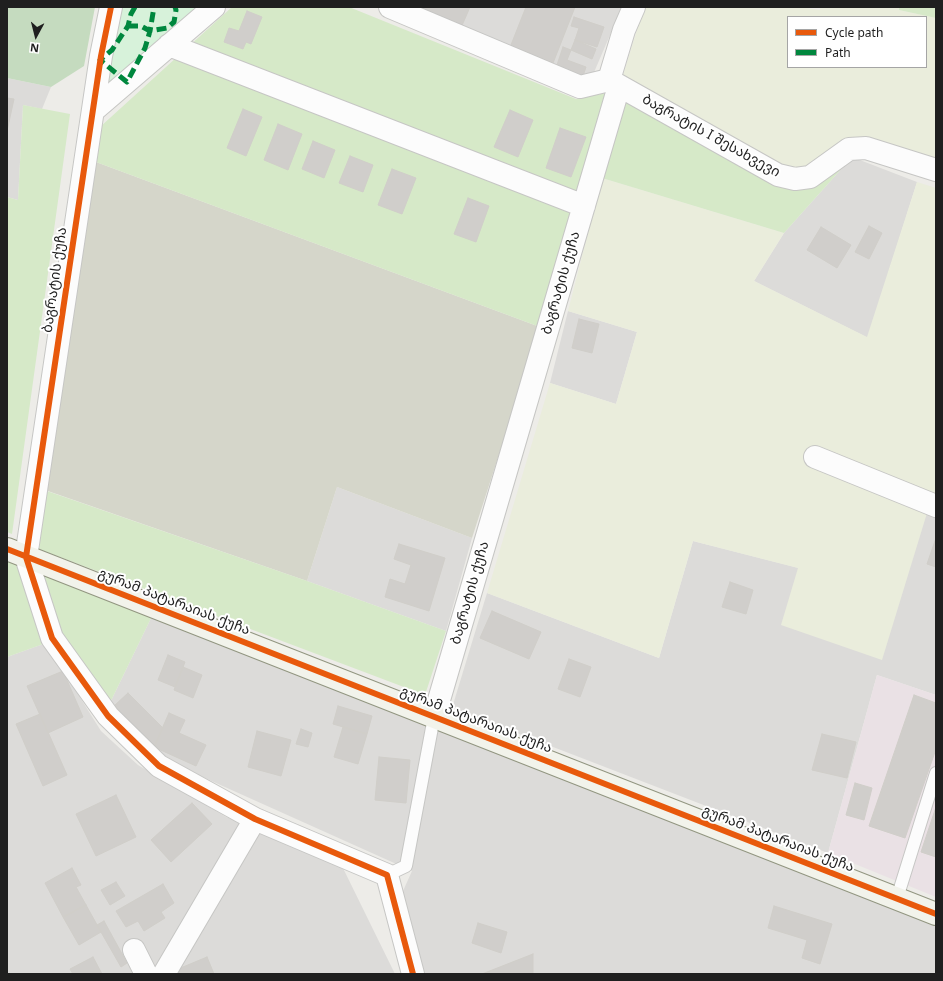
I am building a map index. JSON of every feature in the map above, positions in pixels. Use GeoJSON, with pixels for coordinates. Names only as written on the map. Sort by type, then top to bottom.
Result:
{"type":"FeatureCollection","features":[{"type":"Feature","properties":{"kind":"street","name":"ბაგრატის ქუჩა"},"geometry":{"type":"LineString","coordinates":[[17,553],[110,7]]}},
{"type":"Feature","properties":{"kind":"street"},"geometry":{"type":"LineString","coordinates":[[93,111],[214,7]]}},
{"type":"Feature","properties":{"kind":"street"},"geometry":{"type":"LineString","coordinates":[[390,7],[580,87],[614,83]]}},
{"type":"Feature","properties":{"kind":"street","name":"ბაგრატის ქუჩა"},"geometry":{"type":"LineString","coordinates":[[434,717],[584,206],[614,83],[624,30],[634,7]]}},
{"type":"Feature","properties":{"kind":"street"},"geometry":{"type":"LineString","coordinates":[[169,45],[584,206]]}},
{"type":"Feature","properties":{"kind":"street","name":"ბაგრატის I შესახვევი"},"geometry":{"type":"LineString","coordinates":[[614,83],[778,175],[795,179],[810,177],[849,149],[866,148],[936,170]]}},
{"type":"Feature","properties":{"kind":"street"},"geometry":{"type":"LineString","coordinates":[[815,457],[936,506]]}},
{"type":"Feature","properties":{"kind":"street"},"geometry":{"type":"LineString","coordinates":[[17,553],[52,638],[108,716],[159,766],[255,819],[387,876],[413,974]]}},
{"type":"Feature","properties":{"kind":"street","name":"გურამ პატარაიას ქუჩა"},"geometry":{"type":"LineString","coordinates":[[17,553],[936,914]]}},
{"type":"Feature","properties":{"kind":"street"},"geometry":{"type":"LineString","coordinates":[[164,974],[255,819]]}},
{"type":"Feature","properties":{"kind":"street"},"geometry":{"type":"LineString","coordinates":[[134,950],[146,974]]}},
{"type":"Feature","properties":{"kind":"lane"},"geometry":{"type":"LineString","coordinates":[[387,876],[406,866],[434,717]]}},
{"type":"Feature","properties":{"kind":"lane"},"geometry":{"type":"LineString","coordinates":[[897,898],[936,773]]}},
{"type":"Feature","properties":{"kind":"shaded area"},"geometry":{"type":"Polygon","coordinates":[[[398,7],[622,7],[592,77],[573,81],[398,7]]]}},
{"type":"Feature","properties":{"kind":"shaded area"},"geometry":{"type":"Polygon","coordinates":[[[7,78],[51,87],[42,109],[23,105],[18,200],[7,197],[7,78]]]}},
{"type":"Feature","properties":{"kind":"shaded area"},"geometry":{"type":"Polygon","coordinates":[[[852,157],[917,182],[868,338],[754,281],[784,233],[852,157]]]}},
{"type":"Feature","properties":{"kind":"shaded area"},"geometry":{"type":"Polygon","coordinates":[[[96,162],[540,327],[472,538],[337,487],[307,581],[45,490],[96,162]]]}},
{"type":"Feature","properties":{"kind":"shaded area"},"geometry":{"type":"Polygon","coordinates":[[[568,311],[637,332],[616,404],[550,383],[568,311]]]}},
{"type":"Feature","properties":{"kind":"shaded area"},"geometry":{"type":"Polygon","coordinates":[[[337,487],[472,538],[446,631],[307,581],[337,487]]]}},
{"type":"Feature","properties":{"kind":"shaded area"},"geometry":{"type":"Polygon","coordinates":[[[931,500],[936,502],[936,695],[877,675],[828,853],[452,708],[487,593],[659,658],[693,541],[799,568],[931,500]]]}},
{"type":"Feature","properties":{"kind":"shaded area"},"geometry":{"type":"Polygon","coordinates":[[[154,612],[936,922],[936,974],[418,974],[394,911],[412,871],[167,761],[108,707],[154,612]]]}},
{"type":"Feature","properties":{"kind":"shaded area"},"geometry":{"type":"Polygon","coordinates":[[[46,643],[101,731],[138,765],[226,817],[340,862],[395,974],[7,974],[7,657],[46,643]]]}},
{"type":"Feature","properties":{"kind":"shaded area"},"geometry":{"type":"Polygon","coordinates":[[[877,675],[936,695],[936,897],[828,853],[877,675]]]}},
{"type":"Feature","properties":{"kind":"green space"},"geometry":{"type":"Polygon","coordinates":[[[7,7],[95,7],[84,66],[51,87],[7,78],[7,7]]]}},
{"type":"Feature","properties":{"kind":"green space"},"geometry":{"type":"Polygon","coordinates":[[[116,7],[206,7],[99,99],[116,7]]]}},
{"type":"Feature","properties":{"kind":"green space"},"geometry":{"type":"Polygon","coordinates":[[[232,7],[349,7],[576,99],[605,93],[609,100],[540,327],[96,162],[100,127],[232,7]]]}},
{"type":"Feature","properties":{"kind":"green space"},"geometry":{"type":"Polygon","coordinates":[[[644,7],[799,7],[820,10],[820,7],[899,7],[899,10],[927,16],[787,16],[787,68],[927,68],[927,16],[936,18],[936,171],[850,140],[804,170],[785,170],[623,75],[644,7]]]}},
{"type":"Feature","properties":{"kind":"green space"},"geometry":{"type":"Polygon","coordinates":[[[899,7],[936,7],[936,18],[927,16],[899,10],[899,7]]]}},
{"type":"Feature","properties":{"kind":"green space"},"geometry":{"type":"Polygon","coordinates":[[[626,97],[775,180],[852,157],[784,233],[602,178],[626,97]]]}},
{"type":"Feature","properties":{"kind":"green space"},"geometry":{"type":"Polygon","coordinates":[[[23,105],[70,114],[12,534],[7,532],[7,197],[18,200],[23,105]]]}},
{"type":"Feature","properties":{"kind":"green space"},"geometry":{"type":"Polygon","coordinates":[[[602,178],[784,233],[754,281],[867,337],[917,182],[936,188],[936,502],[931,500],[882,660],[781,625],[798,568],[693,541],[659,658],[487,593],[550,383],[616,404],[637,332],[568,311],[602,178]]]}},
{"type":"Feature","properties":{"kind":"green space"},"geometry":{"type":"Polygon","coordinates":[[[44,490],[446,631],[425,695],[36,548],[44,490]]]}},
{"type":"Feature","properties":{"kind":"green space"},"geometry":{"type":"Polygon","coordinates":[[[7,558],[18,562],[46,643],[7,657],[7,558]]]}},
{"type":"Feature","properties":{"kind":"green space"},"geometry":{"type":"Polygon","coordinates":[[[36,569],[154,612],[108,707],[57,631],[36,569]]]}},
{"type":"Feature","properties":{"kind":"building"},"geometry":{"type":"Polygon","coordinates":[[[423,7],[470,7],[460,30],[421,13],[423,7]]]}},
{"type":"Feature","properties":{"kind":"building"},"geometry":{"type":"Polygon","coordinates":[[[526,7],[575,7],[553,63],[531,55],[509,50],[526,7]]]}},
{"type":"Feature","properties":{"kind":"building"},"geometry":{"type":"Polygon","coordinates":[[[247,11],[262,17],[251,44],[246,42],[243,49],[224,42],[229,28],[239,31],[247,11]]]}},
{"type":"Feature","properties":{"kind":"building"},"geometry":{"type":"Polygon","coordinates":[[[574,17],[604,27],[597,47],[575,40],[579,28],[571,26],[574,17]]]}},
{"type":"Feature","properties":{"kind":"building"},"geometry":{"type":"Polygon","coordinates":[[[575,40],[596,49],[592,59],[571,50],[575,40]]]}},
{"type":"Feature","properties":{"kind":"building"},"geometry":{"type":"Polygon","coordinates":[[[563,47],[571,50],[567,60],[586,67],[583,76],[556,68],[563,47]]]}},
{"type":"Feature","properties":{"kind":"building"},"geometry":{"type":"Polygon","coordinates":[[[7,98],[14,99],[7,131],[7,98]]]}},
{"type":"Feature","properties":{"kind":"building"},"geometry":{"type":"Polygon","coordinates":[[[243,109],[262,117],[246,156],[227,148],[243,109]]]}},
{"type":"Feature","properties":{"kind":"building"},"geometry":{"type":"Polygon","coordinates":[[[510,110],[533,120],[518,157],[494,147],[510,110]]]}},
{"type":"Feature","properties":{"kind":"building"},"geometry":{"type":"Polygon","coordinates":[[[278,124],[302,134],[288,170],[264,160],[278,124]]]}},
{"type":"Feature","properties":{"kind":"building"},"geometry":{"type":"Polygon","coordinates":[[[560,128],[586,137],[571,177],[546,168],[560,128]]]}},
{"type":"Feature","properties":{"kind":"building"},"geometry":{"type":"Polygon","coordinates":[[[313,141],[335,150],[324,178],[302,169],[313,141]]]}},
{"type":"Feature","properties":{"kind":"building"},"geometry":{"type":"Polygon","coordinates":[[[350,156],[373,165],[363,192],[339,183],[350,156]]]}},
{"type":"Feature","properties":{"kind":"building"},"geometry":{"type":"Polygon","coordinates":[[[392,169],[416,178],[402,214],[378,205],[392,169]]]}},
{"type":"Feature","properties":{"kind":"building"},"geometry":{"type":"Polygon","coordinates":[[[468,198],[489,206],[476,242],[454,234],[468,198]]]}},
{"type":"Feature","properties":{"kind":"building"},"geometry":{"type":"Polygon","coordinates":[[[869,226],[882,233],[869,259],[855,252],[869,226]]]}},
{"type":"Feature","properties":{"kind":"building"},"geometry":{"type":"Polygon","coordinates":[[[821,227],[851,245],[837,268],[807,250],[821,227]]]}},
{"type":"Feature","properties":{"kind":"building"},"geometry":{"type":"Polygon","coordinates":[[[579,319],[599,324],[592,353],[572,348],[579,319]]]}},
{"type":"Feature","properties":{"kind":"building"},"geometry":{"type":"Polygon","coordinates":[[[936,538],[936,567],[927,564],[936,538]]]}},
{"type":"Feature","properties":{"kind":"building"},"geometry":{"type":"Polygon","coordinates":[[[399,544],[445,558],[429,611],[385,597],[390,579],[405,584],[411,565],[394,559],[399,544]]]}},
{"type":"Feature","properties":{"kind":"building"},"geometry":{"type":"Polygon","coordinates":[[[730,582],[753,590],[746,614],[722,607],[730,582]]]}},
{"type":"Feature","properties":{"kind":"building"},"geometry":{"type":"Polygon","coordinates":[[[492,611],[541,632],[529,659],[480,638],[492,611]]]}},
{"type":"Feature","properties":{"kind":"building"},"geometry":{"type":"Polygon","coordinates":[[[168,655],[185,662],[175,687],[158,680],[168,655]]]}},
{"type":"Feature","properties":{"kind":"building"},"geometry":{"type":"Polygon","coordinates":[[[569,659],[591,667],[580,697],[558,689],[569,659]]]}},
{"type":"Feature","properties":{"kind":"building"},"geometry":{"type":"Polygon","coordinates":[[[183,667],[202,675],[193,698],[174,690],[183,667]]]}},
{"type":"Feature","properties":{"kind":"building"},"geometry":{"type":"Polygon","coordinates":[[[63,671],[83,717],[48,733],[27,686],[63,671]]]}},
{"type":"Feature","properties":{"kind":"building"},"geometry":{"type":"Polygon","coordinates":[[[128,693],[163,728],[154,747],[114,706],[128,693]]]}},
{"type":"Feature","properties":{"kind":"building"},"geometry":{"type":"Polygon","coordinates":[[[914,695],[936,703],[936,749],[905,838],[869,826],[914,695]]]}},
{"type":"Feature","properties":{"kind":"building"},"geometry":{"type":"Polygon","coordinates":[[[338,706],[372,716],[367,734],[333,724],[338,706]]]}},
{"type":"Feature","properties":{"kind":"building"},"geometry":{"type":"Polygon","coordinates":[[[169,713],[185,720],[179,733],[206,745],[196,766],[154,747],[169,713]]]}},
{"type":"Feature","properties":{"kind":"building"},"geometry":{"type":"Polygon","coordinates":[[[40,714],[67,775],[43,786],[16,724],[40,714]]]}},
{"type":"Feature","properties":{"kind":"building"},"geometry":{"type":"Polygon","coordinates":[[[343,727],[367,734],[358,764],[334,757],[343,727]]]}},
{"type":"Feature","properties":{"kind":"building"},"geometry":{"type":"Polygon","coordinates":[[[301,729],[312,733],[308,747],[296,744],[301,729]]]}},
{"type":"Feature","properties":{"kind":"building"},"geometry":{"type":"Polygon","coordinates":[[[257,731],[291,740],[281,776],[248,767],[257,731]]]}},
{"type":"Feature","properties":{"kind":"building"},"geometry":{"type":"Polygon","coordinates":[[[822,734],[856,742],[847,778],[812,770],[822,734]]]}},
{"type":"Feature","properties":{"kind":"building"},"geometry":{"type":"Polygon","coordinates":[[[379,757],[410,760],[406,803],[375,800],[379,757]]]}},
{"type":"Feature","properties":{"kind":"building"},"geometry":{"type":"Polygon","coordinates":[[[855,783],[872,788],[864,820],[846,815],[855,783]]]}},
{"type":"Feature","properties":{"kind":"building"},"geometry":{"type":"Polygon","coordinates":[[[116,795],[136,837],[96,856],[76,814],[116,795]]]}},
{"type":"Feature","properties":{"kind":"building"},"geometry":{"type":"Polygon","coordinates":[[[192,803],[212,824],[171,862],[151,840],[192,803]]]}},
{"type":"Feature","properties":{"kind":"building"},"geometry":{"type":"Polygon","coordinates":[[[936,807],[936,857],[921,852],[936,807]]]}},
{"type":"Feature","properties":{"kind":"building"},"geometry":{"type":"Polygon","coordinates":[[[72,868],[81,885],[76,887],[86,905],[63,917],[45,883],[72,868]]]}},
{"type":"Feature","properties":{"kind":"building"},"geometry":{"type":"Polygon","coordinates":[[[116,882],[125,896],[110,905],[101,890],[116,882]]]}},
{"type":"Feature","properties":{"kind":"building"},"geometry":{"type":"Polygon","coordinates":[[[163,884],[174,903],[161,912],[165,918],[144,931],[138,921],[126,927],[116,911],[163,884]]]}},
{"type":"Feature","properties":{"kind":"building"},"geometry":{"type":"Polygon","coordinates":[[[86,905],[101,932],[79,945],[63,917],[86,905]]]}},
{"type":"Feature","properties":{"kind":"building"},"geometry":{"type":"Polygon","coordinates":[[[774,906],[832,924],[820,964],[802,958],[807,940],[768,928],[774,906]]]}},
{"type":"Feature","properties":{"kind":"building"},"geometry":{"type":"Polygon","coordinates":[[[104,921],[127,963],[121,967],[97,925],[104,921]]]}},
{"type":"Feature","properties":{"kind":"building"},"geometry":{"type":"Polygon","coordinates":[[[478,923],[507,932],[501,953],[472,943],[478,923]]]}},
{"type":"Feature","properties":{"kind":"building"},"geometry":{"type":"Polygon","coordinates":[[[533,954],[533,974],[482,974],[533,954]]]}},
{"type":"Feature","properties":{"kind":"building"},"geometry":{"type":"Polygon","coordinates":[[[93,957],[102,974],[73,974],[70,969],[93,957]]]}},
{"type":"Feature","properties":{"kind":"building"},"geometry":{"type":"Polygon","coordinates":[[[207,957],[214,974],[172,974],[171,972],[207,957]]]}},
{"type":"Feature","properties":{"kind":"marked path"},"geometry":{"type":"LineString","coordinates":[[135,7],[131,14],[128,26],[112,50],[100,60],[127,82],[145,48],[150,31],[154,7]]}},
{"type":"Feature","properties":{"kind":"marked path"},"geometry":{"type":"LineString","coordinates":[[128,26],[141,26],[150,31],[167,28],[174,22],[175,7]]}},
{"type":"Feature","properties":{"kind":"cycle path"},"geometry":{"type":"LineString","coordinates":[[111,7],[101,56],[26,557],[52,638],[108,716],[159,766],[255,819],[387,875],[413,974]]}},
{"type":"Feature","properties":{"kind":"cycle path"},"geometry":{"type":"LineString","coordinates":[[7,549],[936,914]]}}]}
